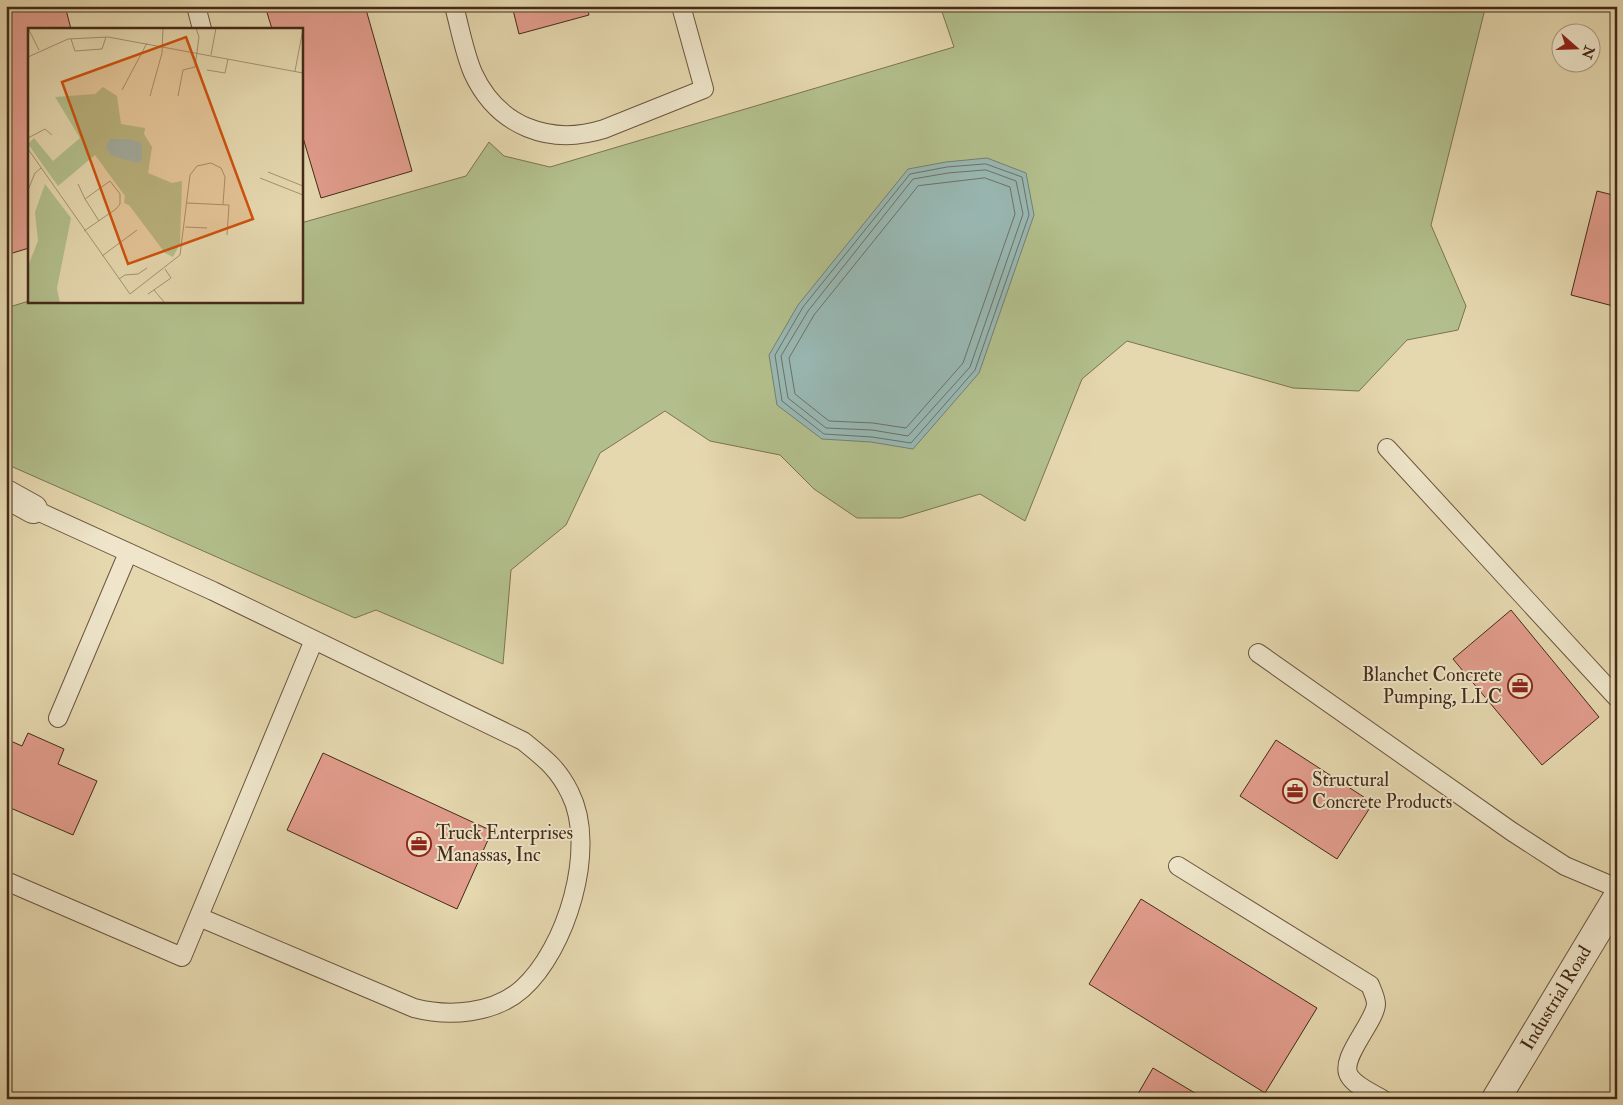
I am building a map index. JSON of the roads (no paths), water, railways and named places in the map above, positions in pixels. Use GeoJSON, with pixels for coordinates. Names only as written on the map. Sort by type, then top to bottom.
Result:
{"type":"FeatureCollection","features":[{"type":"Feature","properties":{"kind":"street"},"geometry":{"type":"LineString","coordinates":[[6,494],[33,509]]}},
{"type":"Feature","properties":{"kind":"street","name":"Industrial Road"},"geometry":{"type":"LineString","coordinates":[[1496,1099],[1617,898]]}},
{"type":"Feature","properties":{"kind":"lane"},"geometry":{"type":"LineString","coordinates":[[196,6],[202,28]]}},
{"type":"Feature","properties":{"kind":"lane"},"geometry":{"type":"LineString","coordinates":[[454,6],[473,73],[494,105],[525,127],[558,137],[589,134],[704,90],[681,6]]}},
{"type":"Feature","properties":{"kind":"lane"},"geometry":{"type":"LineString","coordinates":[[1388,448],[1617,698]]}},
{"type":"Feature","properties":{"kind":"lane"},"geometry":{"type":"LineString","coordinates":[[33,509],[314,640],[523,741],[552,764],[571,794],[579,821],[581,847],[569,911],[548,956],[521,990],[491,1006],[447,1013],[414,1008],[199,917]]}},
{"type":"Feature","properties":{"kind":"lane"},"geometry":{"type":"LineString","coordinates":[[58,718],[128,553]]}},
{"type":"Feature","properties":{"kind":"lane"},"geometry":{"type":"LineString","coordinates":[[6,882],[182,958],[314,640]]}},
{"type":"Feature","properties":{"kind":"lane"},"geometry":{"type":"LineString","coordinates":[[1258,653],[1511,831],[1565,866],[1617,888]]}},
{"type":"Feature","properties":{"kind":"lane"},"geometry":{"type":"LineString","coordinates":[[1178,866],[1370,985],[1376,1003],[1373,1014],[1354,1048],[1347,1067],[1349,1076],[1358,1085],[1382,1099]]}},
{"type":"Feature","properties":{"kind":"water"},"geometry":{"type":"Polygon","coordinates":[[[987,158],[1026,173],[1034,215],[979,373],[913,449],[871,442],[822,439],[777,405],[769,355],[798,305],[908,169],[946,162],[987,158]]]}},
{"type":"Feature","properties":{"kind":"place","name":"Blanchet Concrete Pumping, LLC"},"geometry":{"type":"Point","coordinates":[1520,686]}},
{"type":"Feature","properties":{"kind":"place","name":"Structural Concrete Products"},"geometry":{"type":"Point","coordinates":[1295,791]}},
{"type":"Feature","properties":{"kind":"place","name":"Truck Enterprises Manassas, Inc"},"geometry":{"type":"Point","coordinates":[419,844]}}]}
